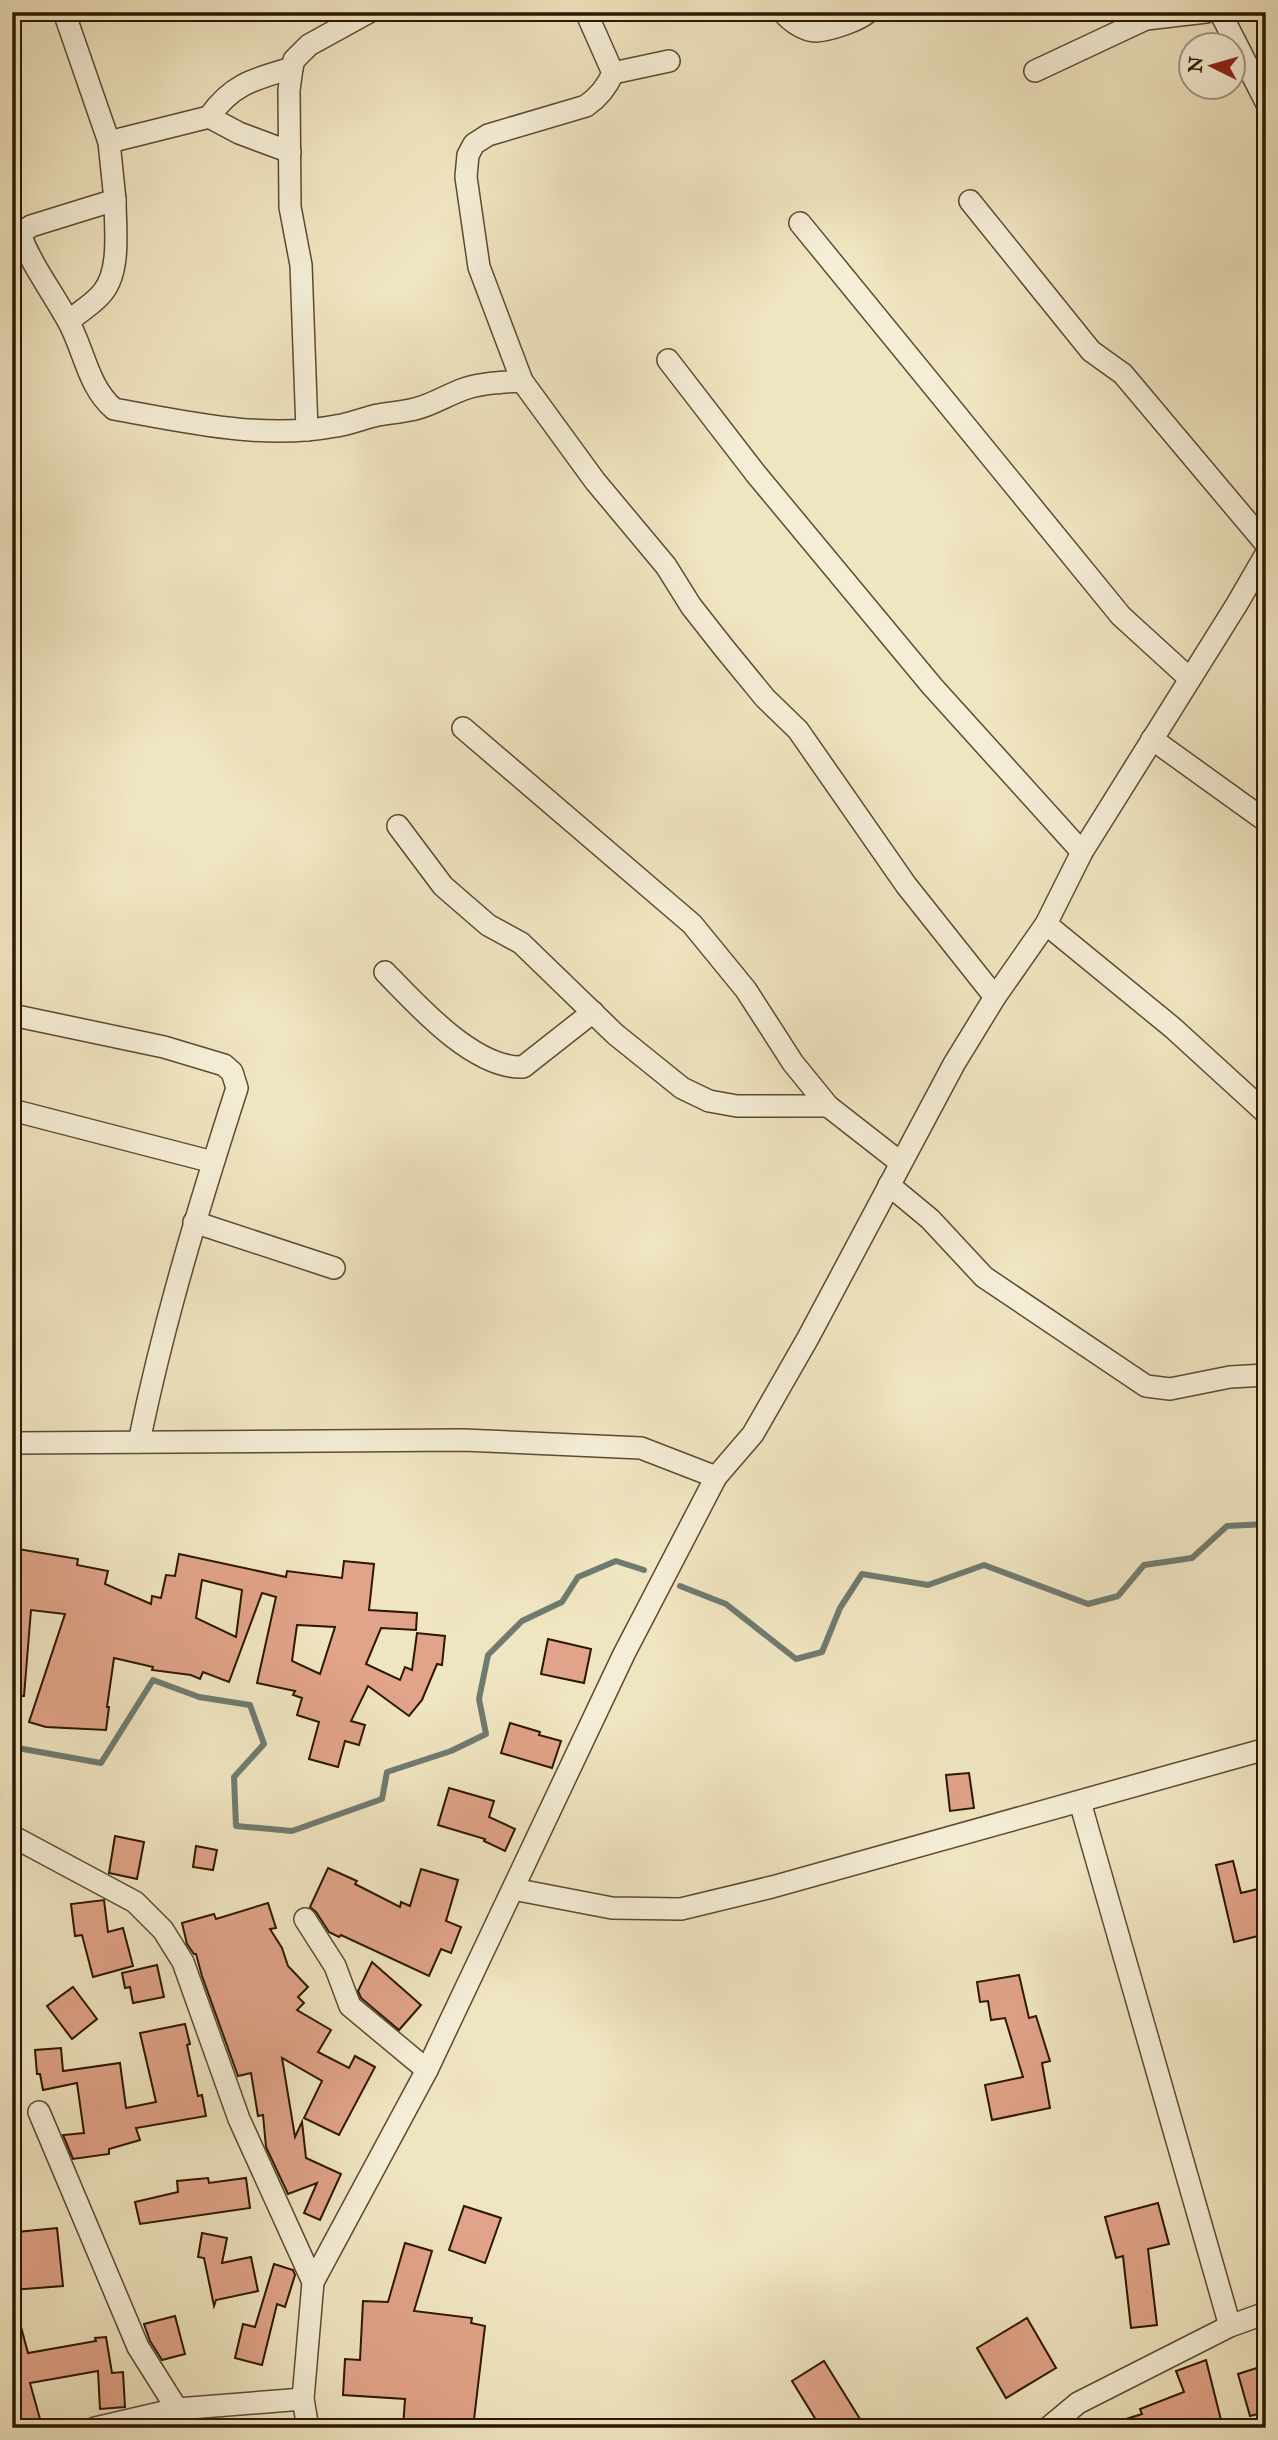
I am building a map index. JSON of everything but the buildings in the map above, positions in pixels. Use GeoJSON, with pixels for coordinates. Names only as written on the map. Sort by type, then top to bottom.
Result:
{"type":"FeatureCollection","features":[{"type":"Feature","properties":{"kind":"street"},"geometry":{"type":"LineString","coordinates":[[64,12],[109,142],[115,200],[116,252],[104,292],[69,321]]}},
{"type":"Feature","properties":{"kind":"street"},"geometry":{"type":"LineString","coordinates":[[307,430],[301,265],[290,207],[289,90],[292,68],[295,60],[309,46],[369,12]]}},
{"type":"Feature","properties":{"kind":"street"},"geometry":{"type":"LineString","coordinates":[[586,12],[613,73]]}},
{"type":"Feature","properties":{"kind":"street"},"geometry":{"type":"LineString","coordinates":[[783,12],[790,21],[815,31],[860,20],[868,12]]}},
{"type":"Feature","properties":{"kind":"street"},"geometry":{"type":"LineString","coordinates":[[1035,71],[1146,19],[1206,12]]}},
{"type":"Feature","properties":{"kind":"street"},"geometry":{"type":"LineString","coordinates":[[1220,12],[1266,102]]}},
{"type":"Feature","properties":{"kind":"street"},"geometry":{"type":"LineString","coordinates":[[669,61],[613,73],[602,92],[586,106],[488,135],[474,144],[468,155],[466,177],[479,267],[522,381],[595,481],[666,566],[691,606],[724,648],[765,698],[798,730],[906,886],[995,997]]}},
{"type":"Feature","properties":{"kind":"street"},"geometry":{"type":"LineString","coordinates":[[209,117],[221,99],[251,79],[292,68]]}},
{"type":"Feature","properties":{"kind":"street"},"geometry":{"type":"LineString","coordinates":[[109,142],[209,117],[239,133],[290,152]]}},
{"type":"Feature","properties":{"kind":"street"},"geometry":{"type":"LineString","coordinates":[[115,200],[31,226],[16,235],[69,321],[95,386],[114,409],[201,424],[247,429],[307,430],[415,409],[441,401],[463,389],[522,381]]}},
{"type":"Feature","properties":{"kind":"street"},"geometry":{"type":"LineString","coordinates":[[970,201],[1091,351],[1123,374],[1266,544]]}},
{"type":"Feature","properties":{"kind":"street"},"geometry":{"type":"LineString","coordinates":[[800,223],[1121,616],[1189,678]]}},
{"type":"Feature","properties":{"kind":"street"},"geometry":{"type":"LineString","coordinates":[[668,360],[756,474],[932,687],[1082,852]]}},
{"type":"Feature","properties":{"kind":"street"},"geometry":{"type":"LineString","coordinates":[[308,2428],[303,2399],[313,2282],[427,2070],[624,1654],[716,1477],[753,1434],[954,1064],[995,997],[1046,923],[1082,852],[1266,554]]}},
{"type":"Feature","properties":{"kind":"street"},"geometry":{"type":"LineString","coordinates":[[463,728],[692,924],[746,990],[793,1063],[828,1106],[901,1163]]}},
{"type":"Feature","properties":{"kind":"street"},"geometry":{"type":"LineString","coordinates":[[1152,740],[1266,821]]}},
{"type":"Feature","properties":{"kind":"street"},"geometry":{"type":"LineString","coordinates":[[398,826],[443,886],[488,925],[521,943],[615,1034],[682,1088],[709,1101],[737,1106],[828,1106]]}},
{"type":"Feature","properties":{"kind":"street"},"geometry":{"type":"LineString","coordinates":[[1046,923],[1172,1028],[1266,1112]]}},
{"type":"Feature","properties":{"kind":"street"},"geometry":{"type":"LineString","coordinates":[[385,972],[435,1023],[488,1059],[509,1068],[523,1067],[593,1012]]}},
{"type":"Feature","properties":{"kind":"street"},"geometry":{"type":"LineString","coordinates":[[12,1015],[164,1047],[224,1065],[232,1072],[237,1088],[194,1222],[158,1352],[139,1442]]}},
{"type":"Feature","properties":{"kind":"street"},"geometry":{"type":"LineString","coordinates":[[12,1110],[213,1162]]}},
{"type":"Feature","properties":{"kind":"street"},"geometry":{"type":"LineString","coordinates":[[889,1185],[930,1219],[984,1277],[1146,1385],[1170,1389],[1230,1377],[1266,1375]]}},
{"type":"Feature","properties":{"kind":"street"},"geometry":{"type":"LineString","coordinates":[[194,1222],[334,1268]]}},
{"type":"Feature","properties":{"kind":"street"},"geometry":{"type":"LineString","coordinates":[[12,1443],[463,1440],[519,1444],[617,1445],[641,1448],[716,1477]]}},
{"type":"Feature","properties":{"kind":"street"},"geometry":{"type":"LineString","coordinates":[[513,1889],[612,1908],[681,1909],[772,1887],[1266,1749]]}},
{"type":"Feature","properties":{"kind":"street"},"geometry":{"type":"LineString","coordinates":[[1080,1802],[1230,2326]]}},
{"type":"Feature","properties":{"kind":"street"},"geometry":{"type":"LineString","coordinates":[[12,1836],[135,1902],[163,1930],[183,1962],[239,2119],[313,2282]]}},
{"type":"Feature","properties":{"kind":"street"},"geometry":{"type":"LineString","coordinates":[[305,1919],[335,1966],[350,2006],[427,2070]]}},
{"type":"Feature","properties":{"kind":"street"},"geometry":{"type":"LineString","coordinates":[[39,2112],[138,2347],[177,2409]]}},
{"type":"Feature","properties":{"kind":"street"},"geometry":{"type":"LineString","coordinates":[[1048,2428],[1078,2403],[1230,2326],[1266,2314]]}},
{"type":"Feature","properties":{"kind":"street"},"geometry":{"type":"LineString","coordinates":[[95,2428],[132,2423],[177,2409],[303,2399]]}},
{"type":"Feature","properties":{"kind":"waterway"},"geometry":{"type":"LineString","coordinates":[[680,1586],[726,1604],[796,1659],[822,1652],[840,1608],[862,1574],[928,1585],[984,1565],[1088,1604],[1118,1596],[1144,1565],[1192,1558],[1227,1526],[1266,1524]]}},
{"type":"Feature","properties":{"kind":"waterway"},"geometry":{"type":"LineString","coordinates":[[12,1747],[101,1763],[153,1680],[199,1697],[250,1705],[264,1744],[234,1777],[236,1826],[292,1831],[382,1799],[387,1772],[451,1751],[486,1734],[479,1699],[488,1655],[522,1621],[562,1602],[578,1577],[616,1561],[644,1570]]}}]}
